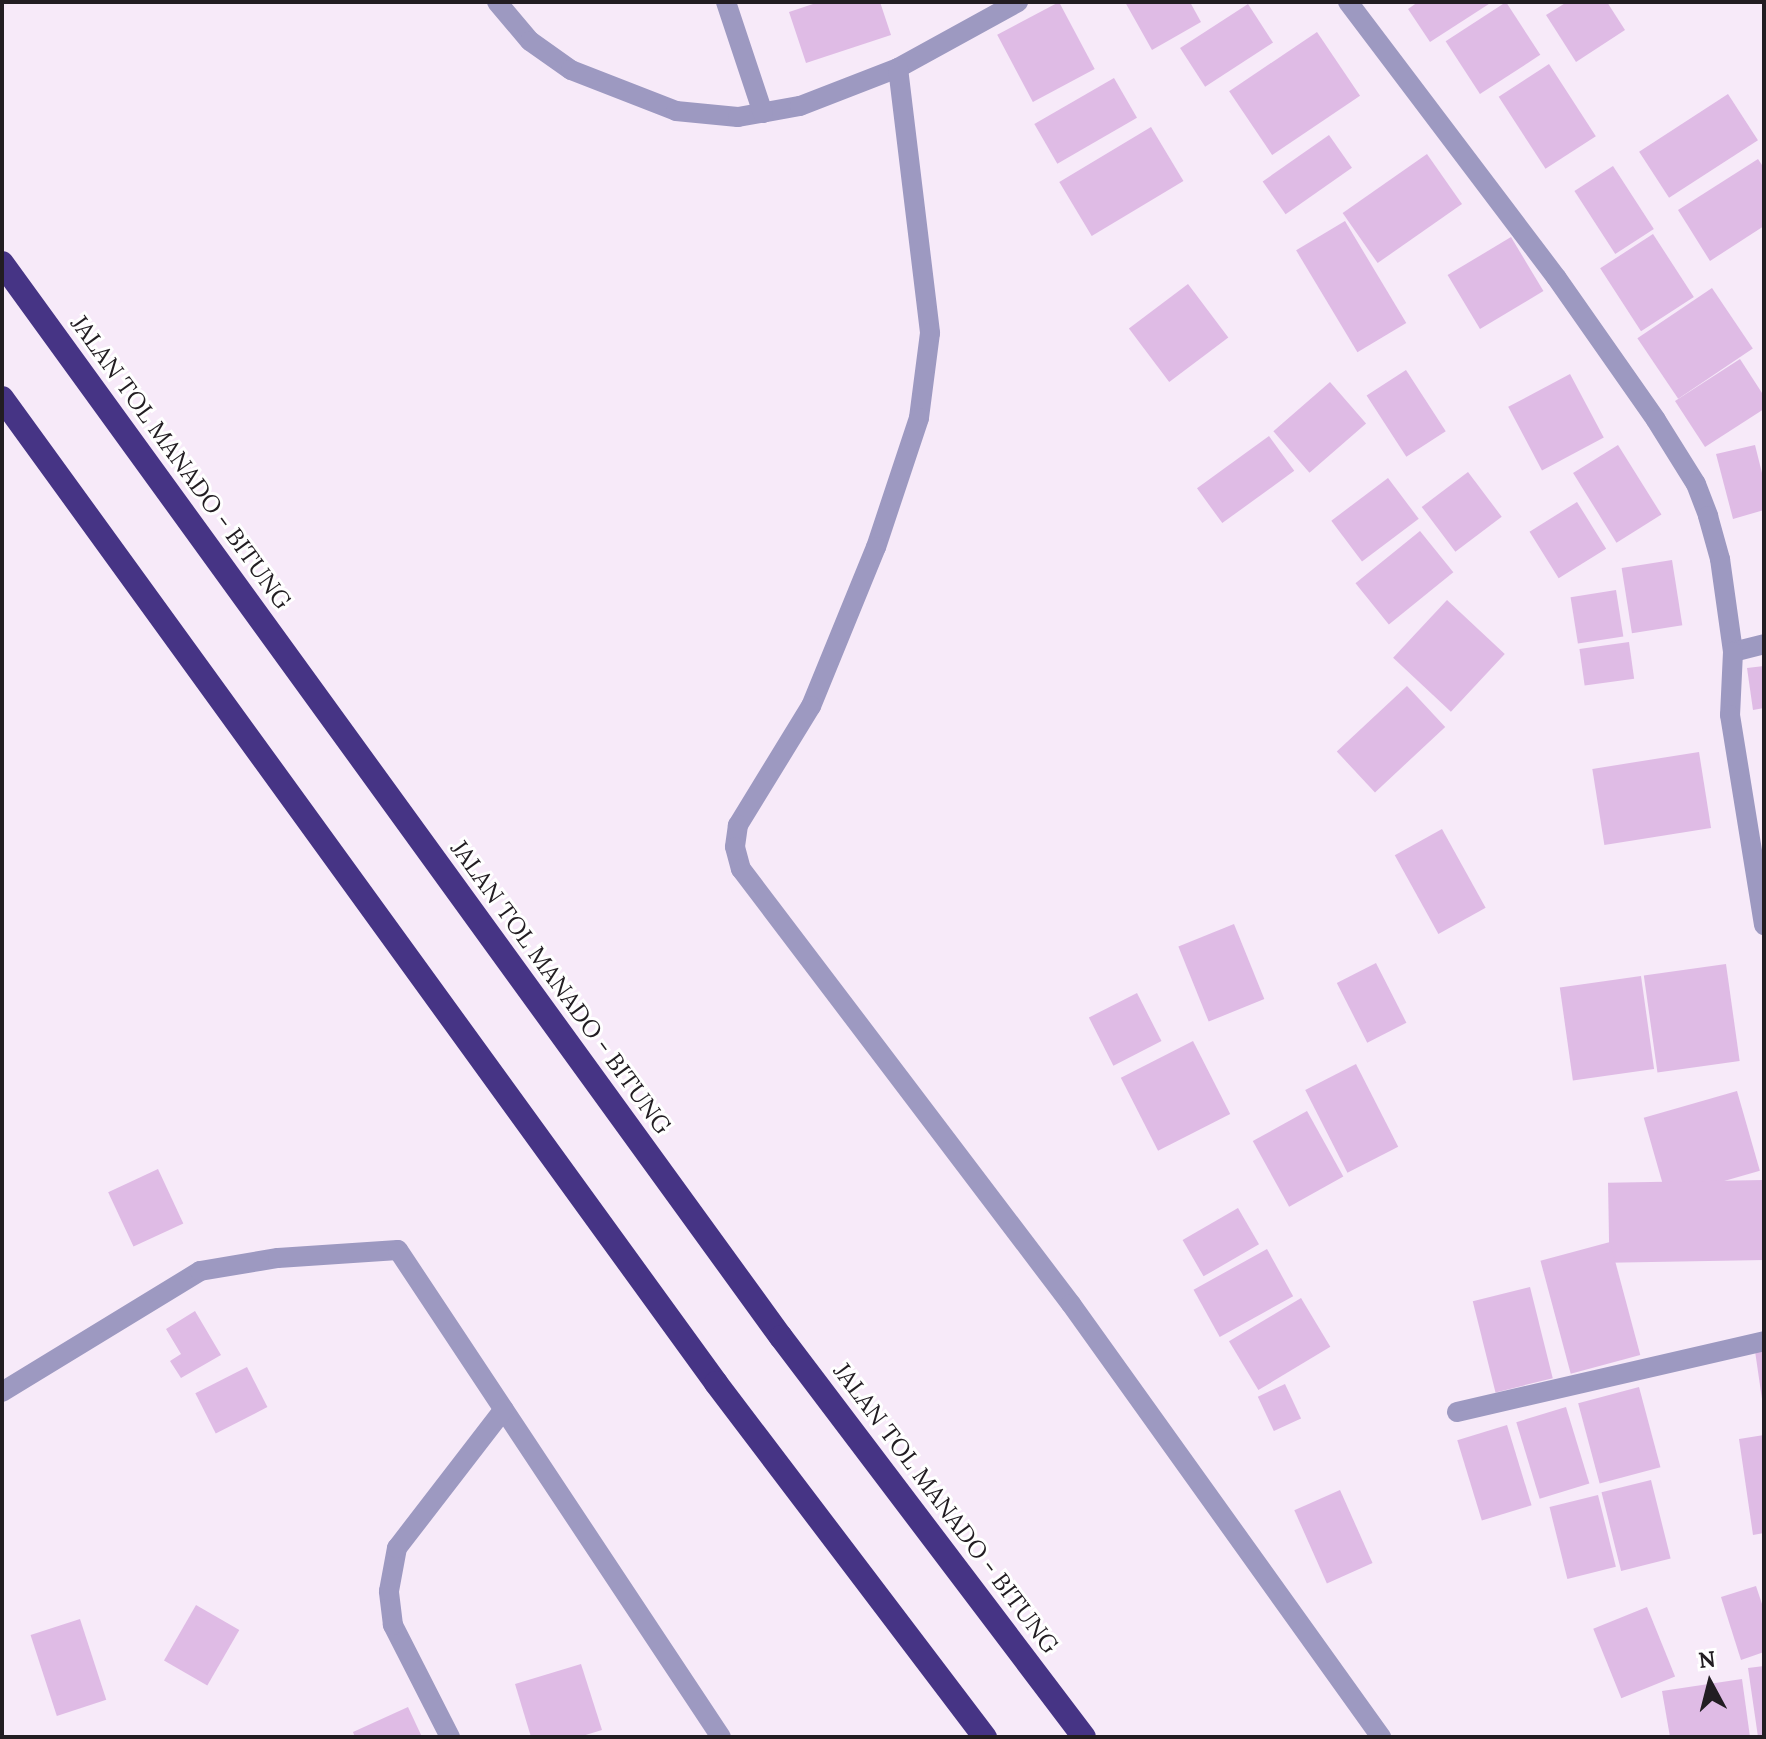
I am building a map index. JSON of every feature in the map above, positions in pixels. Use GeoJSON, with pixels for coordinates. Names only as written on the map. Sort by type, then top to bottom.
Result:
{"type":"FeatureCollection","features":[{"type":"Feature","properties":{"kind":"highway","name":"JALAN TOL MANADO - BITUNG"},"geometry":{"type":"LineString","coordinates":[[2,263],[781,1337],[1084,1737]]}},
{"type":"Feature","properties":{"kind":"highway"},"geometry":{"type":"LineString","coordinates":[[2,398],[707,1370],[985,1737]]}},
{"type":"Feature","properties":{"kind":"street"},"geometry":{"type":"LineString","coordinates":[[497,2],[530,41],[571,70],[676,111],[738,117],[800,106],[898,68],[1018,2]]}},
{"type":"Feature","properties":{"kind":"street"},"geometry":{"type":"LineString","coordinates":[[726,2],[763,113]]}},
{"type":"Feature","properties":{"kind":"street"},"geometry":{"type":"LineString","coordinates":[[1348,2],[1556,277],[1696,484],[1720,559],[1733,652],[1730,715],[1764,925]]}},
{"type":"Feature","properties":{"kind":"street"},"geometry":{"type":"LineString","coordinates":[[898,68],[930,333],[919,418],[876,547],[811,706],[738,825],[735,847],[741,869],[1071,1304],[1381,1737]]}},
{"type":"Feature","properties":{"kind":"street"},"geometry":{"type":"LineString","coordinates":[[1733,652],[1764,644]]}},
{"type":"Feature","properties":{"kind":"street"},"geometry":{"type":"LineString","coordinates":[[2,1392],[200,1271],[278,1258],[398,1250],[721,1737]]}},
{"type":"Feature","properties":{"kind":"street"},"geometry":{"type":"LineString","coordinates":[[1457,1412],[1764,1341]]}},
{"type":"Feature","properties":{"kind":"street"},"geometry":{"type":"LineString","coordinates":[[450,1737],[393,1625],[389,1591],[397,1548],[504,1409]]}},
{"type":"Feature","properties":{"kind":"building"},"geometry":{"type":"Polygon","coordinates":[[[819,2],[880,2],[891,35],[806,63],[789,12],[819,2]]]}},
{"type":"Feature","properties":{"kind":"building"},"geometry":{"type":"Polygon","coordinates":[[[1059,2],[1095,69],[1033,102],[997,35],[1059,2]]]}},
{"type":"Feature","properties":{"kind":"building"},"geometry":{"type":"Polygon","coordinates":[[[1125,2],[1190,2],[1201,22],[1152,50],[1125,2]]]}},
{"type":"Feature","properties":{"kind":"building"},"geometry":{"type":"Polygon","coordinates":[[[1418,2],[1492,2],[1430,42],[1408,9],[1418,2]]]}},
{"type":"Feature","properties":{"kind":"building"},"geometry":{"type":"Polygon","coordinates":[[[1506,2],[1540,55],[1480,94],[1446,41],[1506,2]]]}},
{"type":"Feature","properties":{"kind":"building"},"geometry":{"type":"Polygon","coordinates":[[[1567,2],[1607,2],[1625,30],[1576,62],[1546,15],[1567,2]]]}},
{"type":"Feature","properties":{"kind":"building"},"geometry":{"type":"Polygon","coordinates":[[[1248,4],[1273,43],[1205,87],[1180,48],[1248,4]]]}},
{"type":"Feature","properties":{"kind":"building"},"geometry":{"type":"Polygon","coordinates":[[[1317,32],[1360,96],[1272,155],[1229,91],[1317,32]]]}},
{"type":"Feature","properties":{"kind":"building"},"geometry":{"type":"Polygon","coordinates":[[[1549,64],[1596,136],[1546,169],[1499,97],[1549,64]]]}},
{"type":"Feature","properties":{"kind":"building"},"geometry":{"type":"Polygon","coordinates":[[[1114,78],[1137,118],[1057,164],[1034,124],[1114,78]]]}},
{"type":"Feature","properties":{"kind":"building"},"geometry":{"type":"Polygon","coordinates":[[[1728,94],[1758,140],[1669,198],[1639,152],[1728,94]]]}},
{"type":"Feature","properties":{"kind":"building"},"geometry":{"type":"Polygon","coordinates":[[[1151,127],[1183,181],[1092,236],[1059,182],[1151,127]]]}},
{"type":"Feature","properties":{"kind":"building"},"geometry":{"type":"Polygon","coordinates":[[[1329,135],[1352,168],[1286,214],[1263,181],[1329,135]]]}},
{"type":"Feature","properties":{"kind":"building"},"geometry":{"type":"Polygon","coordinates":[[[1427,154],[1462,204],[1378,263],[1343,213],[1427,154]]]}},
{"type":"Feature","properties":{"kind":"building"},"geometry":{"type":"Polygon","coordinates":[[[1758,159],[1764,168],[1764,226],[1710,261],[1678,210],[1758,159]]]}},
{"type":"Feature","properties":{"kind":"building"},"geometry":{"type":"Polygon","coordinates":[[[1613,166],[1654,229],[1615,254],[1574,191],[1613,166]]]}},
{"type":"Feature","properties":{"kind":"building"},"geometry":{"type":"Polygon","coordinates":[[[1345,221],[1406,323],[1357,352],[1296,250],[1345,221]]]}},
{"type":"Feature","properties":{"kind":"building"},"geometry":{"type":"Polygon","coordinates":[[[1653,234],[1694,297],[1641,331],[1600,268],[1653,234]]]}},
{"type":"Feature","properties":{"kind":"building"},"geometry":{"type":"Polygon","coordinates":[[[1511,237],[1543,291],[1480,329],[1448,275],[1511,237]]]}},
{"type":"Feature","properties":{"kind":"building"},"geometry":{"type":"Polygon","coordinates":[[[1188,284],[1228,338],[1169,382],[1129,329],[1188,284]]]}},
{"type":"Feature","properties":{"kind":"building"},"geometry":{"type":"Polygon","coordinates":[[[1712,288],[1753,349],[1678,399],[1637,338],[1712,288]]]}},
{"type":"Feature","properties":{"kind":"building"},"geometry":{"type":"Polygon","coordinates":[[[1740,359],[1764,396],[1764,409],[1705,447],[1675,401],[1740,359]]]}},
{"type":"Feature","properties":{"kind":"building"},"geometry":{"type":"Polygon","coordinates":[[[1406,370],[1446,431],[1406,457],[1367,396],[1406,370]]]}},
{"type":"Feature","properties":{"kind":"building"},"geometry":{"type":"Polygon","coordinates":[[[1570,374],[1604,438],[1542,470],[1508,407],[1570,374]]]}},
{"type":"Feature","properties":{"kind":"building"},"geometry":{"type":"Polygon","coordinates":[[[1330,382],[1366,424],[1309,473],[1273,431],[1330,382]]]}},
{"type":"Feature","properties":{"kind":"building"},"geometry":{"type":"Polygon","coordinates":[[[1269,436],[1294,471],[1222,523],[1197,488],[1269,436]]]}},
{"type":"Feature","properties":{"kind":"building"},"geometry":{"type":"Polygon","coordinates":[[[1618,445],[1661,515],[1617,543],[1573,473],[1618,445]]]}},
{"type":"Feature","properties":{"kind":"building"},"geometry":{"type":"Polygon","coordinates":[[[1755,445],[1764,481],[1764,510],[1733,519],[1716,454],[1755,445]]]}},
{"type":"Feature","properties":{"kind":"building"},"geometry":{"type":"Polygon","coordinates":[[[1468,472],[1502,517],[1455,552],[1422,507],[1468,472]]]}},
{"type":"Feature","properties":{"kind":"building"},"geometry":{"type":"Polygon","coordinates":[[[1388,478],[1419,519],[1362,561],[1331,521],[1388,478]]]}},
{"type":"Feature","properties":{"kind":"building"},"geometry":{"type":"Polygon","coordinates":[[[1577,502],[1606,549],[1559,578],[1530,532],[1577,502]]]}},
{"type":"Feature","properties":{"kind":"building"},"geometry":{"type":"Polygon","coordinates":[[[1420,531],[1453,572],[1389,624],[1355,583],[1420,531]]]}},
{"type":"Feature","properties":{"kind":"building"},"geometry":{"type":"Polygon","coordinates":[[[1672,560],[1682,625],[1632,633],[1622,568],[1672,560]]]}},
{"type":"Feature","properties":{"kind":"building"},"geometry":{"type":"Polygon","coordinates":[[[1616,590],[1623,636],[1578,644],[1571,597],[1616,590]]]}},
{"type":"Feature","properties":{"kind":"building"},"geometry":{"type":"Polygon","coordinates":[[[1447,600],[1505,654],[1451,712],[1393,658],[1447,600]]]}},
{"type":"Feature","properties":{"kind":"building"},"geometry":{"type":"Polygon","coordinates":[[[1629,642],[1634,679],[1585,686],[1579,649],[1629,642]]]}},
{"type":"Feature","properties":{"kind":"building"},"geometry":{"type":"Polygon","coordinates":[[[1764,666],[1764,708],[1753,710],[1747,668],[1764,666]]]}},
{"type":"Feature","properties":{"kind":"building"},"geometry":{"type":"Polygon","coordinates":[[[1407,686],[1445,727],[1375,792],[1337,751],[1407,686]]]}},
{"type":"Feature","properties":{"kind":"building"},"geometry":{"type":"Polygon","coordinates":[[[1699,752],[1711,828],[1604,845],[1592,769],[1699,752]]]}},
{"type":"Feature","properties":{"kind":"building"},"geometry":{"type":"Polygon","coordinates":[[[1442,829],[1486,908],[1438,934],[1395,855],[1442,829]]]}},
{"type":"Feature","properties":{"kind":"building"},"geometry":{"type":"Polygon","coordinates":[[[1234,924],[1264,999],[1209,1022],[1178,946],[1234,924]]]}},
{"type":"Feature","properties":{"kind":"building"},"geometry":{"type":"Polygon","coordinates":[[[1376,963],[1406,1023],[1367,1043],[1337,983],[1376,963]]]}},
{"type":"Feature","properties":{"kind":"building"},"geometry":{"type":"Polygon","coordinates":[[[1726,964],[1740,1061],[1657,1073],[1644,976],[1726,964]]]}},
{"type":"Feature","properties":{"kind":"building"},"geometry":{"type":"Polygon","coordinates":[[[1641,976],[1654,1069],[1573,1080],[1560,987],[1641,976]]]}},
{"type":"Feature","properties":{"kind":"building"},"geometry":{"type":"Polygon","coordinates":[[[1137,993],[1162,1041],[1113,1066],[1089,1018],[1137,993]]]}},
{"type":"Feature","properties":{"kind":"building"},"geometry":{"type":"Polygon","coordinates":[[[1193,1041],[1230,1114],[1158,1151],[1121,1078],[1193,1041]]]}},
{"type":"Feature","properties":{"kind":"building"},"geometry":{"type":"Polygon","coordinates":[[[1356,1064],[1398,1147],[1347,1173],[1305,1090],[1356,1064]]]}},
{"type":"Feature","properties":{"kind":"building"},"geometry":{"type":"Polygon","coordinates":[[[1737,1091],[1760,1171],[1667,1198],[1644,1118],[1737,1091]]]}},
{"type":"Feature","properties":{"kind":"building"},"geometry":{"type":"Polygon","coordinates":[[[1307,1111],[1343,1177],[1289,1207],[1253,1141],[1307,1111]]]}},
{"type":"Feature","properties":{"kind":"building"},"geometry":{"type":"Polygon","coordinates":[[[158,1169],[183,1223],[134,1247],[108,1192],[158,1169]]]}},
{"type":"Feature","properties":{"kind":"building"},"geometry":{"type":"Polygon","coordinates":[[[1763,1180],[1764,1260],[1609,1263],[1608,1183],[1763,1180]]]}},
{"type":"Feature","properties":{"kind":"building"},"geometry":{"type":"Polygon","coordinates":[[[1238,1208],[1259,1244],[1204,1276],[1183,1240],[1238,1208]]]}},
{"type":"Feature","properties":{"kind":"building"},"geometry":{"type":"Polygon","coordinates":[[[1610,1242],[1640,1355],[1571,1374],[1540,1261],[1610,1242]]]}},
{"type":"Feature","properties":{"kind":"building"},"geometry":{"type":"Polygon","coordinates":[[[1267,1249],[1293,1296],[1220,1337],[1194,1290],[1267,1249]]]}},
{"type":"Feature","properties":{"kind":"building"},"geometry":{"type":"Polygon","coordinates":[[[1530,1287],[1553,1378],[1495,1392],[1473,1301],[1530,1287]]]}},
{"type":"Feature","properties":{"kind":"building"},"geometry":{"type":"Polygon","coordinates":[[[1301,1298],[1330,1347],[1258,1390],[1229,1341],[1301,1298]]]}},
{"type":"Feature","properties":{"kind":"building"},"geometry":{"type":"Polygon","coordinates":[[[195,1311],[221,1355],[181,1378],[170,1361],[181,1354],[166,1329],[195,1311]]]}},
{"type":"Feature","properties":{"kind":"building"},"geometry":{"type":"Polygon","coordinates":[[[1764,1350],[1764,1399],[1762,1399],[1755,1351],[1764,1350]]]}},
{"type":"Feature","properties":{"kind":"building"},"geometry":{"type":"Polygon","coordinates":[[[247,1367],[267,1407],[216,1433],[195,1393],[247,1367]]]}},
{"type":"Feature","properties":{"kind":"building"},"geometry":{"type":"Polygon","coordinates":[[[1285,1384],[1301,1418],[1274,1431],[1258,1397],[1285,1384]]]}},
{"type":"Feature","properties":{"kind":"building"},"geometry":{"type":"Polygon","coordinates":[[[1639,1387],[1660,1467],[1600,1483],[1578,1403],[1639,1387]]]}},
{"type":"Feature","properties":{"kind":"building"},"geometry":{"type":"Polygon","coordinates":[[[1566,1407],[1589,1484],[1540,1499],[1516,1422],[1566,1407]]]}},
{"type":"Feature","properties":{"kind":"building"},"geometry":{"type":"Polygon","coordinates":[[[1507,1425],[1532,1505],[1482,1521],[1457,1440],[1507,1425]]]}},
{"type":"Feature","properties":{"kind":"building"},"geometry":{"type":"Polygon","coordinates":[[[1764,1435],[1764,1533],[1753,1535],[1739,1439],[1764,1435]]]}},
{"type":"Feature","properties":{"kind":"building"},"geometry":{"type":"Polygon","coordinates":[[[1651,1480],[1671,1559],[1621,1571],[1602,1492],[1651,1480]]]}},
{"type":"Feature","properties":{"kind":"building"},"geometry":{"type":"Polygon","coordinates":[[[1340,1490],[1373,1563],[1327,1583],[1294,1510],[1340,1490]]]}},
{"type":"Feature","properties":{"kind":"building"},"geometry":{"type":"Polygon","coordinates":[[[1598,1495],[1616,1567],[1567,1579],[1549,1507],[1598,1495]]]}},
{"type":"Feature","properties":{"kind":"building"},"geometry":{"type":"Polygon","coordinates":[[[1756,1586],[1764,1610],[1764,1652],[1741,1660],[1721,1597],[1756,1586]]]}},
{"type":"Feature","properties":{"kind":"building"},"geometry":{"type":"Polygon","coordinates":[[[196,1605],[239,1630],[207,1685],[164,1660],[196,1605]]]}},
{"type":"Feature","properties":{"kind":"building"},"geometry":{"type":"Polygon","coordinates":[[[1647,1607],[1675,1677],[1621,1698],[1593,1629],[1647,1607]]]}},
{"type":"Feature","properties":{"kind":"building"},"geometry":{"type":"Polygon","coordinates":[[[80,1619],[106,1700],[57,1716],[31,1635],[80,1619]]]}},
{"type":"Feature","properties":{"kind":"building"},"geometry":{"type":"Polygon","coordinates":[[[581,1664],[602,1730],[579,1737],[531,1737],[515,1684],[581,1664]]]}},
{"type":"Feature","properties":{"kind":"building"},"geometry":{"type":"Polygon","coordinates":[[[1764,1666],[1764,1737],[1758,1737],[1748,1668],[1764,1666]]]}},
{"type":"Feature","properties":{"kind":"building"},"geometry":{"type":"Polygon","coordinates":[[[1742,1679],[1750,1737],[1670,1737],[1662,1691],[1742,1679]]]}},
{"type":"Feature","properties":{"kind":"building"},"geometry":{"type":"Polygon","coordinates":[[[408,1707],[422,1737],[355,1737],[353,1732],[408,1707]]]}}]}
